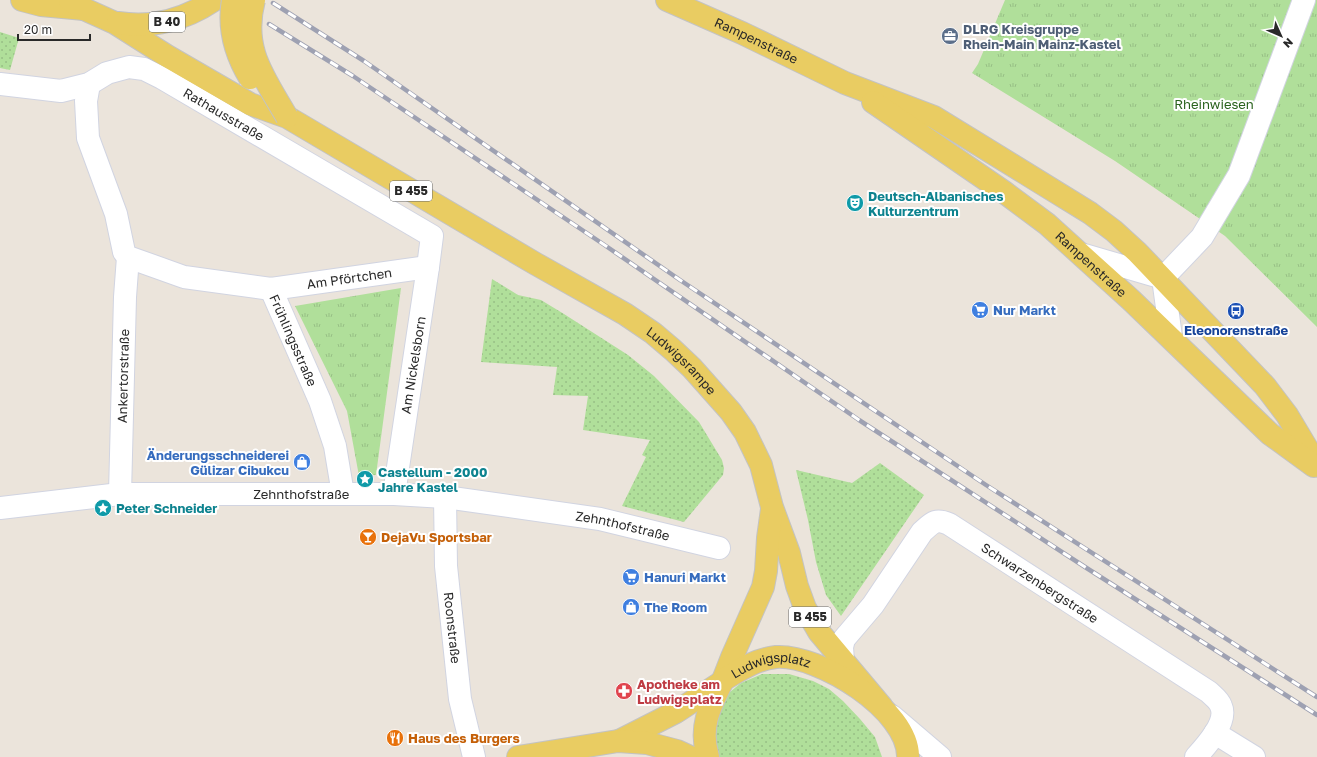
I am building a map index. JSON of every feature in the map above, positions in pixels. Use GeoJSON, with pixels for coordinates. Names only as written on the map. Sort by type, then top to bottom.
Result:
{"type":"FeatureCollection","features":[{"type":"Feature","properties":{"kind":"main road","name":"B 40"},"geometry":{"type":"LineString","coordinates":[[31,3],[77,5],[115,23],[150,25],[168,22],[196,11],[214,0]]}},
{"type":"Feature","properties":{"kind":"main road","name":"B 455"},"geometry":{"type":"LineString","coordinates":[[233,0],[231,21],[237,52],[252,81],[267,99],[287,117]]}},
{"type":"Feature","properties":{"kind":"main road","name":"B 455"},"geometry":{"type":"LineString","coordinates":[[254,0],[250,24],[252,51],[259,69],[287,117]]}},
{"type":"Feature","properties":{"kind":"main road","name":"Rampenstraße"},"geometry":{"type":"LineString","coordinates":[[667,0],[742,33],[846,83],[934,117],[1090,213],[1114,231],[1137,252],[1265,386],[1287,415],[1317,464]]}},
{"type":"Feature","properties":{"kind":"main road","name":"B 455"},"geometry":{"type":"LineString","coordinates":[[115,23],[167,56],[250,104],[287,117]]}},
{"type":"Feature","properties":{"kind":"main road","name":"Rampenstraße"},"geometry":{"type":"LineString","coordinates":[[846,83],[1039,217],[1081,254],[1270,434],[1317,469]]}},
{"type":"Feature","properties":{"kind":"main road","name":"Ludwigsrampe"},"geometry":{"type":"LineString","coordinates":[[287,117],[536,264],[625,314],[658,337],[692,368],[731,412],[745,432],[761,465],[772,507],[789,553],[797,586],[805,608],[819,632],[885,710]]}},
{"type":"Feature","properties":{"kind":"main road","name":"Ludwigsrampe"},"geometry":{"type":"LineString","coordinates":[[722,681],[763,587],[772,507]]}},
{"type":"Feature","properties":{"kind":"main road","name":"Ludwigsplatz"},"geometry":{"type":"LineString","coordinates":[[708,757],[704,746],[704,727],[710,707],[722,681],[748,665],[762,659],[778,657],[796,659],[812,664],[845,679],[885,710],[903,735],[909,753],[908,757]]}},
{"type":"Feature","properties":{"kind":"main road"},"geometry":{"type":"LineString","coordinates":[[618,741],[676,712],[722,681]]}},
{"type":"Feature","properties":{"kind":"main road"},"geometry":{"type":"LineString","coordinates":[[518,757],[618,741],[647,743],[677,751],[690,757]]}},
{"type":"Feature","properties":{"kind":"street"},"geometry":{"type":"LineString","coordinates":[[1163,278],[1202,237],[1239,175],[1304,0]]}},
{"type":"Feature","properties":{"kind":"street","name":"Rathausstraße"},"geometry":{"type":"LineString","coordinates":[[0,84],[61,91],[89,84],[107,73],[128,66],[144,69],[162,78],[432,236]]}},
{"type":"Feature","properties":{"kind":"street","name":"Ankertorstraße"},"geometry":{"type":"LineString","coordinates":[[89,84],[86,101],[88,138],[116,214],[126,255],[120,494]]}},
{"type":"Feature","properties":{"kind":"street","name":"Am Nickelsborn"},"geometry":{"type":"LineString","coordinates":[[394,494],[432,236]]}},
{"type":"Feature","properties":{"kind":"street"},"geometry":{"type":"LineString","coordinates":[[1081,254],[1163,278]]}},
{"type":"Feature","properties":{"kind":"street","name":"Frühlingsstraße"},"geometry":{"type":"LineString","coordinates":[[126,255],[184,277],[271,290],[320,401],[335,446],[343,494]]}},
{"type":"Feature","properties":{"kind":"street","name":"Am Pförtchen"},"geometry":{"type":"LineString","coordinates":[[271,290],[428,266]]}},
{"type":"Feature","properties":{"kind":"street"},"geometry":{"type":"LineString","coordinates":[[1163,278],[1170,338]]}},
{"type":"Feature","properties":{"kind":"street","name":"Zehnthofstraße"},"geometry":{"type":"LineString","coordinates":[[0,508],[120,494],[394,494],[445,497],[600,518],[719,548]]}},
{"type":"Feature","properties":{"kind":"street","name":"Roonstraße"},"geometry":{"type":"LineString","coordinates":[[445,497],[446,566],[460,699],[474,757]]}},
{"type":"Feature","properties":{"kind":"street","name":"Schwarzenbergstraße"},"geometry":{"type":"LineString","coordinates":[[843,661],[842,647],[844,639],[874,605],[922,532],[935,522],[941,521],[949,524],[1209,692],[1221,705],[1222,712],[1220,724],[1215,733]]}},
{"type":"Feature","properties":{"kind":"street","name":"Ludwigsplatz"},"geometry":{"type":"LineString","coordinates":[[885,710],[940,757]]}},
{"type":"Feature","properties":{"kind":"street"},"geometry":{"type":"LineString","coordinates":[[1196,757],[1215,733],[1254,757]]}},
{"type":"Feature","properties":{"kind":"green space","name":"Rheinwiesen"},"geometry":{"type":"Polygon","coordinates":[[[1005,0],[1317,0],[1317,327],[1225,236],[1115,161],[972,73],[978,64],[1005,0]]]}},
{"type":"Feature","properties":{"kind":"green space"},"geometry":{"type":"Polygon","coordinates":[[[0,32],[19,38],[10,70],[0,68],[0,32]]]}},
{"type":"Feature","properties":{"kind":"green space"},"geometry":{"type":"Polygon","coordinates":[[[492,279],[518,295],[541,300],[628,355],[654,376],[699,422],[722,460],[724,468],[723,475],[684,522],[622,506],[646,457],[642,455],[650,440],[583,430],[588,396],[553,395],[557,367],[481,362],[492,279]]]}},
{"type":"Feature","properties":{"kind":"green space"},"geometry":{"type":"Polygon","coordinates":[[[401,288],[376,475],[359,476],[347,411],[295,306],[401,288]]]}},
{"type":"Feature","properties":{"kind":"green space"},"geometry":{"type":"Polygon","coordinates":[[[880,463],[924,495],[841,616],[826,595],[816,562],[796,470],[852,483],[880,463]]]}},
{"type":"Feature","properties":{"kind":"green space"},"geometry":{"type":"Polygon","coordinates":[[[762,674],[789,674],[813,681],[829,689],[843,701],[875,737],[882,757],[719,757],[715,740],[718,714],[725,696],[741,683],[762,674]]]}},
{"type":"Feature","properties":{"kind":"railway"},"geometry":{"type":"LineString","coordinates":[[273,3],[364,61],[680,280],[986,485],[1317,697]]}},
{"type":"Feature","properties":{"kind":"railway"},"geometry":{"type":"LineString","coordinates":[[269,24],[353,76],[603,244],[859,420],[1085,567],[1317,715]]}},
{"type":"Feature","properties":{"kind":"place","name":"DLRG Kreisgruppe Rhein-Main Mainz-Kastel"},"geometry":{"type":"Point","coordinates":[950,36]}},
{"type":"Feature","properties":{"kind":"place","name":"Deutsch-Albanisches Kulturzentrum"},"geometry":{"type":"Point","coordinates":[855,203]}},
{"type":"Feature","properties":{"kind":"place","name":"Nur Markt"},"geometry":{"type":"Point","coordinates":[980,310]}},
{"type":"Feature","properties":{"kind":"place","name":"Eleonorenstraße"},"geometry":{"type":"Point","coordinates":[1236,311]}},
{"type":"Feature","properties":{"kind":"place","name":"Änderungsschneiderei Gülizar Cibukcu"},"geometry":{"type":"Point","coordinates":[302,462]}},
{"type":"Feature","properties":{"kind":"place","name":"Castellum - 2000 Jahre Kastel"},"geometry":{"type":"Point","coordinates":[365,479]}},
{"type":"Feature","properties":{"kind":"place","name":"Peter Schneider"},"geometry":{"type":"Point","coordinates":[103,508]}},
{"type":"Feature","properties":{"kind":"place","name":"DejaVu Sportsbar"},"geometry":{"type":"Point","coordinates":[368,537]}},
{"type":"Feature","properties":{"kind":"place","name":"Hanuri Markt"},"geometry":{"type":"Point","coordinates":[631,577]}},
{"type":"Feature","properties":{"kind":"place","name":"The Room"},"geometry":{"type":"Point","coordinates":[631,607]}},
{"type":"Feature","properties":{"kind":"place","name":"Apotheke am Ludwigsplatz"},"geometry":{"type":"Point","coordinates":[624,691]}},
{"type":"Feature","properties":{"kind":"place","name":"Haus des Burgers"},"geometry":{"type":"Point","coordinates":[395,738]}}]}
